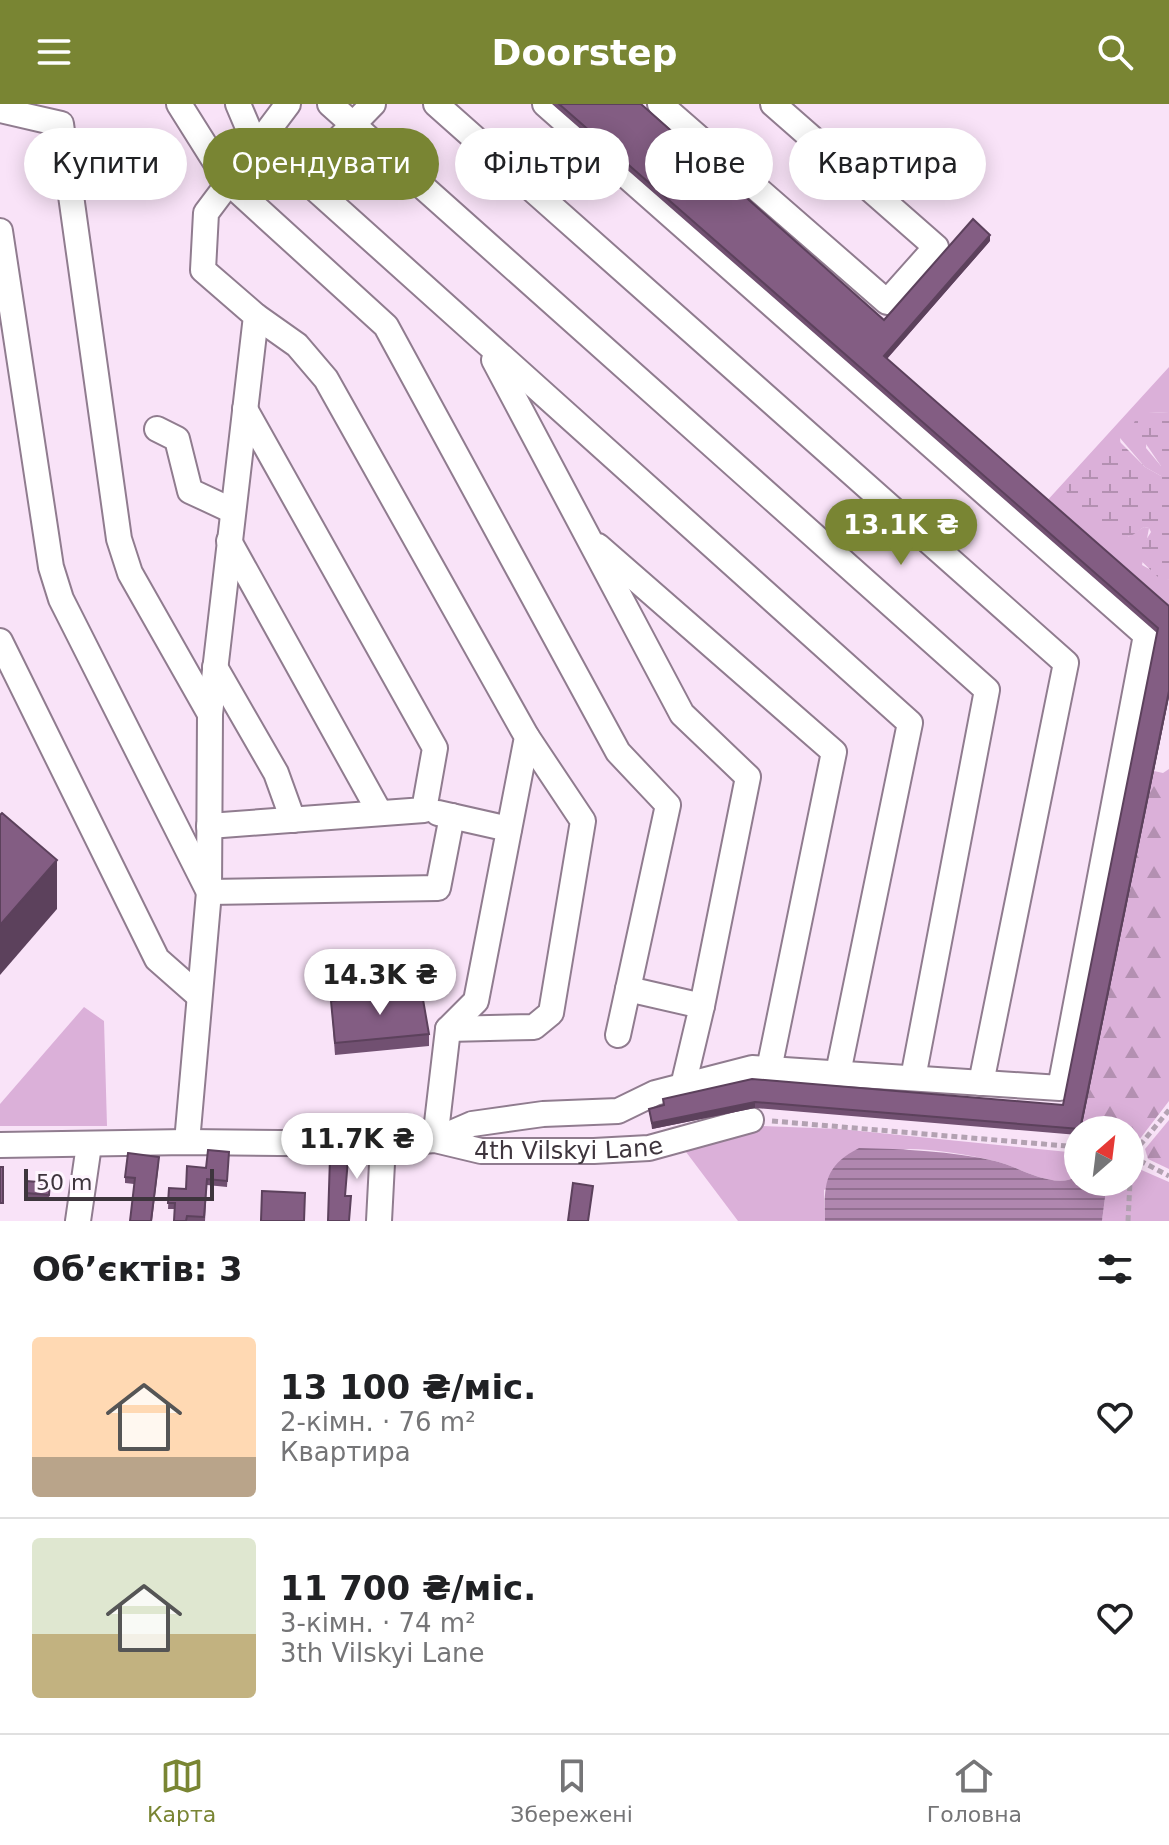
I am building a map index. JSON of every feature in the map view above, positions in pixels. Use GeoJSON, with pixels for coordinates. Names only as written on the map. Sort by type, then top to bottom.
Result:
{"type":"FeatureCollection","features":[{"type":"Feature","properties":{"kind":"street"},"geometry":{"type":"LineString","coordinates":[[179,104],[203,142]]}},
{"type":"Feature","properties":{"kind":"street"},"geometry":{"type":"LineString","coordinates":[[238,104],[248,128]]}},
{"type":"Feature","properties":{"kind":"street"},"geometry":{"type":"LineString","coordinates":[[268,128],[288,104]]}},
{"type":"Feature","properties":{"kind":"street"},"geometry":{"type":"LineString","coordinates":[[330,104],[987,690],[913,1078]]}},
{"type":"Feature","properties":{"kind":"street"},"geometry":{"type":"LineString","coordinates":[[352,126],[373,104]]}},
{"type":"Feature","properties":{"kind":"street"},"geometry":{"type":"LineString","coordinates":[[436,104],[1066,663],[981,1083]]}},
{"type":"Feature","properties":{"kind":"street"},"geometry":{"type":"LineString","coordinates":[[435,1140],[472,1124],[543,1114],[618,1111],[655,1093],[752,1068],[1060,1088],[1146,635],[545,104]]}},
{"type":"Feature","properties":{"kind":"street"},"geometry":{"type":"LineString","coordinates":[[660,104],[887,302],[936,247],[773,104]]}},
{"type":"Feature","properties":{"kind":"street"},"geometry":{"type":"LineString","coordinates":[[0,110],[61,124],[119,539],[130,573],[210,714]]}},
{"type":"Feature","properties":{"kind":"street"},"geometry":{"type":"LineString","coordinates":[[215,200],[206,213],[203,270],[256,316],[297,345],[326,379],[527,737],[583,821],[551,1013],[534,1027],[448,1029]]}},
{"type":"Feature","properties":{"kind":"street"},"geometry":{"type":"LineString","coordinates":[[248,200],[386,326],[618,752],[668,805],[618,1035]]}},
{"type":"Feature","properties":{"kind":"street"},"geometry":{"type":"LineString","coordinates":[[327,200],[910,723],[838,1073]]}},
{"type":"Feature","properties":{"kind":"street"},"geometry":{"type":"LineString","coordinates":[[0,231],[51,567],[61,599],[209,892]]}},
{"type":"Feature","properties":{"kind":"street"},"geometry":{"type":"LineString","coordinates":[[187,1142],[209,892],[210,714],[256,316]]}},
{"type":"Feature","properties":{"kind":"street"},"geometry":{"type":"LineString","coordinates":[[485,344],[682,714],[748,777],[683,1086]]}},
{"type":"Feature","properties":{"kind":"street"},"geometry":{"type":"LineString","coordinates":[[245,409],[435,748],[424,810]]}},
{"type":"Feature","properties":{"kind":"street"},"geometry":{"type":"LineString","coordinates":[[157,429],[177,439],[190,491],[233,511]]}},
{"type":"Feature","properties":{"kind":"street"},"geometry":{"type":"LineString","coordinates":[[588,536],[834,752],[769,1069]]}},
{"type":"Feature","properties":{"kind":"street"},"geometry":{"type":"LineString","coordinates":[[229,541],[380,813]]}},
{"type":"Feature","properties":{"kind":"street"},"geometry":{"type":"LineString","coordinates":[[0,641],[157,959],[199,996]]}},
{"type":"Feature","properties":{"kind":"street"},"geometry":{"type":"LineString","coordinates":[[215,667],[276,773],[293,820]]}},
{"type":"Feature","properties":{"kind":"street"},"geometry":{"type":"LineString","coordinates":[[435,1140],[448,1029],[476,1001],[527,737]]}},
{"type":"Feature","properties":{"kind":"street"},"geometry":{"type":"LineString","coordinates":[[209,826],[424,810],[509,829]]}},
{"type":"Feature","properties":{"kind":"street"},"geometry":{"type":"LineString","coordinates":[[209,892],[438,888],[452,816]]}},
{"type":"Feature","properties":{"kind":"street"},"geometry":{"type":"LineString","coordinates":[[628,989],[702,1006]]}},
{"type":"Feature","properties":{"kind":"street","name":"4th Vilskyi Lane"},"geometry":{"type":"LineString","coordinates":[[0,1145],[187,1142],[383,1144],[435,1140],[481,1151],[649,1148],[751,1120]]}},
{"type":"Feature","properties":{"kind":"street"},"geometry":{"type":"LineString","coordinates":[[379,1221],[383,1144]]}},
{"type":"Feature","properties":{"kind":"street"},"geometry":{"type":"LineString","coordinates":[[78,1221],[89,1145]]}},
{"type":"Feature","properties":{"kind":"path"},"geometry":{"type":"LineString","coordinates":[[1144,1139],[1169,1110]]}},
{"type":"Feature","properties":{"kind":"path"},"geometry":{"type":"LineString","coordinates":[[751,1120],[913,1130],[1064,1146]]}},
{"type":"Feature","properties":{"kind":"path"},"geometry":{"type":"LineString","coordinates":[[1144,1163],[1169,1176]]}},
{"type":"Feature","properties":{"kind":"path"},"geometry":{"type":"LineString","coordinates":[[1128,1221],[1129,1196]]}},
{"type":"Feature","properties":{"kind":"green space"},"geometry":{"type":"Polygon","coordinates":[[[1169,367],[1169,413],[1149,412],[1146,448],[1161,466],[1161,476],[1145,467],[1120,438],[1128,537],[1144,527],[1149,528],[1142,565],[1169,580],[1169,612],[1045,503],[1169,367]]]}},
{"type":"Feature","properties":{"kind":"green space"},"geometry":{"type":"Polygon","coordinates":[[[1169,413],[1169,580],[1159,578],[1136,556],[1151,532],[1149,528],[1144,527],[1127,537],[1109,535],[1082,514],[1066,490],[1074,475],[1115,437],[1145,467],[1161,476],[1161,466],[1133,425],[1138,414],[1169,413]]]}},
{"type":"Feature","properties":{"kind":"green space"},"geometry":{"type":"Polygon","coordinates":[[[1169,769],[1169,1101],[1144,1134],[1144,1116],[1084,1116],[1154,771],[1163,773],[1169,769]]]}},
{"type":"Feature","properties":{"kind":"green space"},"geometry":{"type":"Polygon","coordinates":[[[84,1007],[104,1021],[107,1126],[0,1126],[0,1104],[84,1007]]]}},
{"type":"Feature","properties":{"kind":"green space"},"geometry":{"type":"Polygon","coordinates":[[[1169,1120],[1169,1169],[1148,1159],[1145,1149],[1169,1120]]]}},
{"type":"Feature","properties":{"kind":"green space"},"geometry":{"type":"Polygon","coordinates":[[[760,1126],[840,1129],[1064,1152],[1064,1180],[1047,1179],[985,1159],[908,1149],[824,1190],[825,1221],[738,1221],[677,1140],[760,1126]]]}},
{"type":"Feature","properties":{"kind":"green space"},"geometry":{"type":"Polygon","coordinates":[[[1144,1171],[1169,1182],[1169,1221],[1102,1221],[1105,1196],[1144,1196],[1144,1171]]]}},
{"type":"Feature","properties":{"kind":"shaded area"},"geometry":{"type":"Polygon","coordinates":[[[859,1148],[910,1150],[995,1161],[1036,1176],[1064,1180],[1064,1196],[1105,1196],[1102,1221],[825,1221],[828,1177],[847,1155],[859,1148]]]}},
{"type":"Feature","properties":{"kind":"building"},"geometry":{"type":"Polygon","coordinates":[[[559,104],[641,104],[668,128],[645,128],[645,179],[629,165],[629,128],[586,128],[559,104]]]}},
{"type":"Feature","properties":{"kind":"building"},"geometry":{"type":"Polygon","coordinates":[[[669,200],[749,200],[884,320],[973,219],[990,235],[884,356],[1169,606],[1169,691],[1083,1116],[1064,1116],[1064,1128],[755,1102],[652,1123],[649,1109],[664,1105],[663,1099],[752,1079],[1063,1105],[1158,628],[669,200]]]}},
{"type":"Feature","properties":{"kind":"building"},"geometry":{"type":"Polygon","coordinates":[[[2,813],[57,860],[0,925],[0,815],[2,813]]]}},
{"type":"Feature","properties":{"kind":"building"},"geometry":{"type":"Polygon","coordinates":[[[421,988],[429,1034],[335,1043],[331,1001],[421,988]]]}},
{"type":"Feature","properties":{"kind":"building"},"geometry":{"type":"Polygon","coordinates":[[[208,1150],[229,1152],[227,1181],[207,1179],[204,1217],[187,1216],[186,1221],[174,1221],[175,1203],[168,1203],[169,1188],[186,1189],[187,1166],[206,1168],[208,1150]]]}},
{"type":"Feature","properties":{"kind":"building"},"geometry":{"type":"Polygon","coordinates":[[[128,1153],[159,1157],[151,1221],[130,1221],[135,1178],[125,1177],[128,1153]]]}},
{"type":"Feature","properties":{"kind":"building"},"geometry":{"type":"Polygon","coordinates":[[[330,1157],[348,1159],[345,1196],[351,1196],[349,1221],[328,1221],[330,1157]]]}},
{"type":"Feature","properties":{"kind":"building"},"geometry":{"type":"Polygon","coordinates":[[[0,1167],[3,1167],[3,1203],[0,1203],[0,1167]]]}},
{"type":"Feature","properties":{"kind":"building"},"geometry":{"type":"Polygon","coordinates":[[[26,1181],[50,1183],[49,1195],[26,1193],[26,1181]]]}},
{"type":"Feature","properties":{"kind":"building"},"geometry":{"type":"Polygon","coordinates":[[[573,1183],[593,1186],[588,1221],[568,1221],[573,1183]]]}},
{"type":"Feature","properties":{"kind":"building"},"geometry":{"type":"Polygon","coordinates":[[[262,1191],[305,1193],[304,1221],[261,1221],[262,1191]]]}}]}
